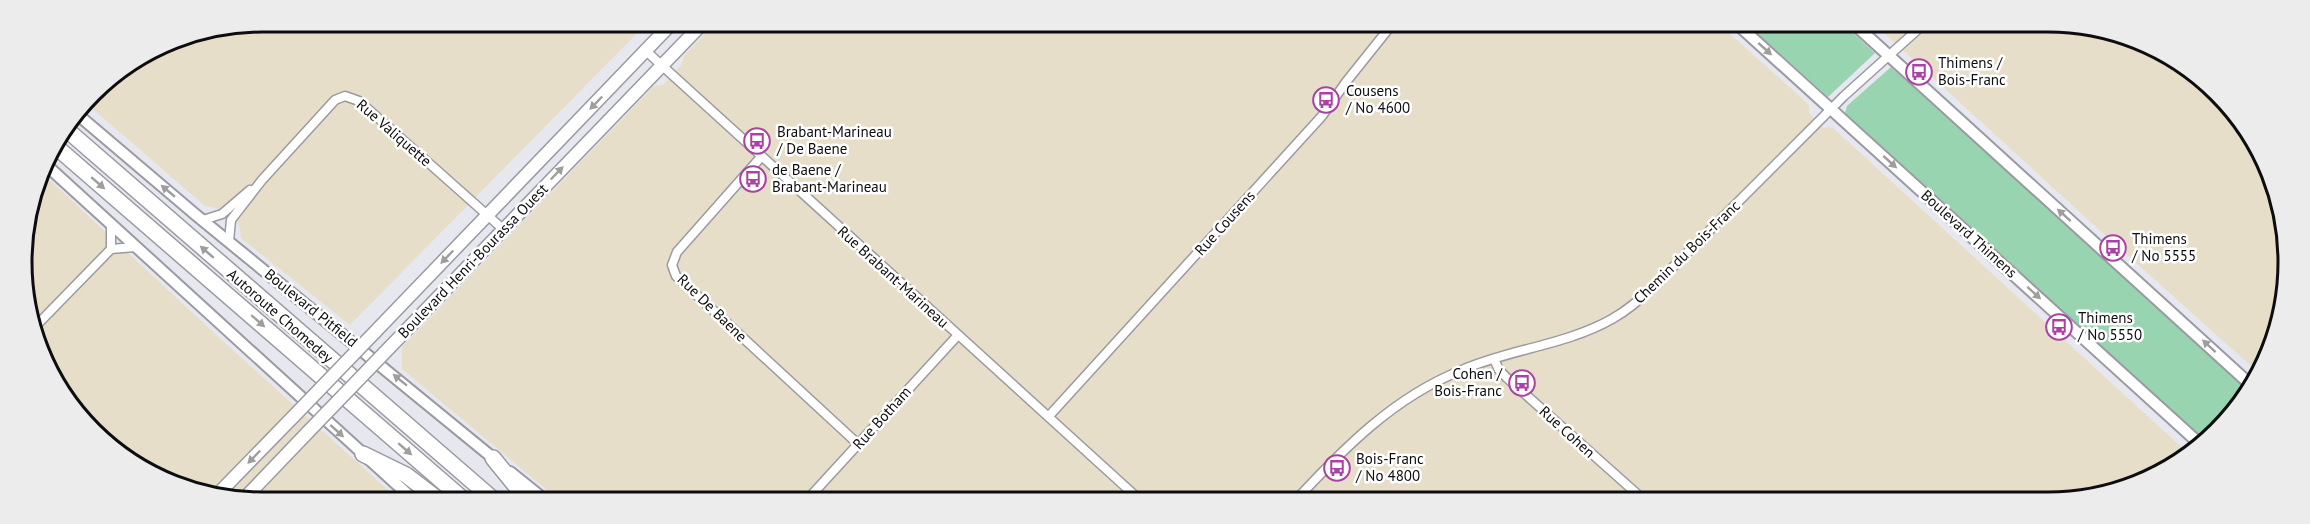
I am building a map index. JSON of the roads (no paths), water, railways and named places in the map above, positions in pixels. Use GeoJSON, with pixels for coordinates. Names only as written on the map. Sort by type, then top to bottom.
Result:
{"type":"FeatureCollection","features":[{"type":"Feature","properties":{"kind":"highway","name":"Autoroute Chomedey"},"geometry":{"type":"LineString","coordinates":[[71,133],[485,492]]}},
{"type":"Feature","properties":{"kind":"highway","name":"Autoroute Chomedey"},"geometry":{"type":"LineString","coordinates":[[60,150],[455,492]]}},
{"type":"Feature","properties":{"kind":"highway"},"geometry":{"type":"LineString","coordinates":[[363,454],[406,475],[428,492]]}},
{"type":"Feature","properties":{"kind":"highway"},"geometry":{"type":"LineString","coordinates":[[493,458],[521,492]]}},
{"type":"Feature","properties":{"kind":"main road","name":"Boulevard Henri-Bourassa Ouest"},"geometry":{"type":"LineString","coordinates":[[223,489],[664,32]]}},
{"type":"Feature","properties":{"kind":"main road","name":"Boulevard Henri-Bourassa Ouest"},"geometry":{"type":"LineString","coordinates":[[251,492],[693,32]]}},
{"type":"Feature","properties":{"kind":"street","name":"Rue Cousens"},"geometry":{"type":"LineString","coordinates":[[1049,416],[1322,116],[1386,32]]}},
{"type":"Feature","properties":{"kind":"street","name":"Boulevard Thimens"},"geometry":{"type":"LineString","coordinates":[[1746,32],[2195,439]]}},
{"type":"Feature","properties":{"kind":"street"},"geometry":{"type":"LineString","coordinates":[[1863,32],[2246,380]]}},
{"type":"Feature","properties":{"kind":"street","name":"Chemin du Bois-Franc"},"geometry":{"type":"LineString","coordinates":[[1304,492],[1355,439],[1392,409],[1422,390],[1451,374],[1587,331],[1611,320],[1630,307],[1655,285],[1831,109],[1914,32]]}},
{"type":"Feature","properties":{"kind":"street","name":"Rue Brabant-Marineau"},"geometry":{"type":"LineString","coordinates":[[646,51],[1131,492]]}},
{"type":"Feature","properties":{"kind":"street","name":"Rue Valiquette"},"geometry":{"type":"LineString","coordinates":[[229,242],[230,222],[262,180],[339,97],[350,97],[366,106],[503,229]]}},
{"type":"Feature","properties":{"kind":"street","name":"Boulevard Pitfield"},"geometry":{"type":"LineString","coordinates":[[82,118],[229,242],[535,492]]}},
{"type":"Feature","properties":{"kind":"street","name":"Rue De Baene"},"geometry":{"type":"LineString","coordinates":[[761,157],[676,252],[672,265],[676,276],[858,444]]}},
{"type":"Feature","properties":{"kind":"street"},"geometry":{"type":"LineString","coordinates":[[51,170],[405,492]]}},
{"type":"Feature","properties":{"kind":"street","name":"Rue Valiquette"},"geometry":{"type":"LineString","coordinates":[[203,220],[222,214],[262,180]]}},
{"type":"Feature","properties":{"kind":"street"},"geometry":{"type":"LineString","coordinates":[[111,226],[111,249]]}},
{"type":"Feature","properties":{"kind":"street"},"geometry":{"type":"LineString","coordinates":[[39,323],[111,249],[135,247]]}},
{"type":"Feature","properties":{"kind":"street","name":"Rue Botham"},"geometry":{"type":"LineString","coordinates":[[814,492],[958,335]]}},
{"type":"Feature","properties":{"kind":"street","name":"Rue Cohen"},"geometry":{"type":"LineString","coordinates":[[1494,359],[1499,370],[1507,378],[1635,492]]}},
{"type":"Feature","properties":{"kind":"place","name":"Thimens / Bois-Franc"},"geometry":{"type":"Point","coordinates":[1919,72]}},
{"type":"Feature","properties":{"kind":"place","name":"Cousens / No 4600"},"geometry":{"type":"Point","coordinates":[1326,100]}},
{"type":"Feature","properties":{"kind":"place","name":"Brabant-Marineau / De Baene"},"geometry":{"type":"Point","coordinates":[757,141]}},
{"type":"Feature","properties":{"kind":"place","name":"de Baene / Brabant-Marineau"},"geometry":{"type":"Point","coordinates":[753,179]}},
{"type":"Feature","properties":{"kind":"place","name":"Thimens / No 5555"},"geometry":{"type":"Point","coordinates":[2113,248]}},
{"type":"Feature","properties":{"kind":"place","name":"Thimens / No 5550"},"geometry":{"type":"Point","coordinates":[2059,327]}},
{"type":"Feature","properties":{"kind":"place","name":"Cohen / Bois-Franc"},"geometry":{"type":"Point","coordinates":[1522,383]}},
{"type":"Feature","properties":{"kind":"place","name":"Bois-Franc / No 4800"},"geometry":{"type":"Point","coordinates":[1337,468]}}]}
